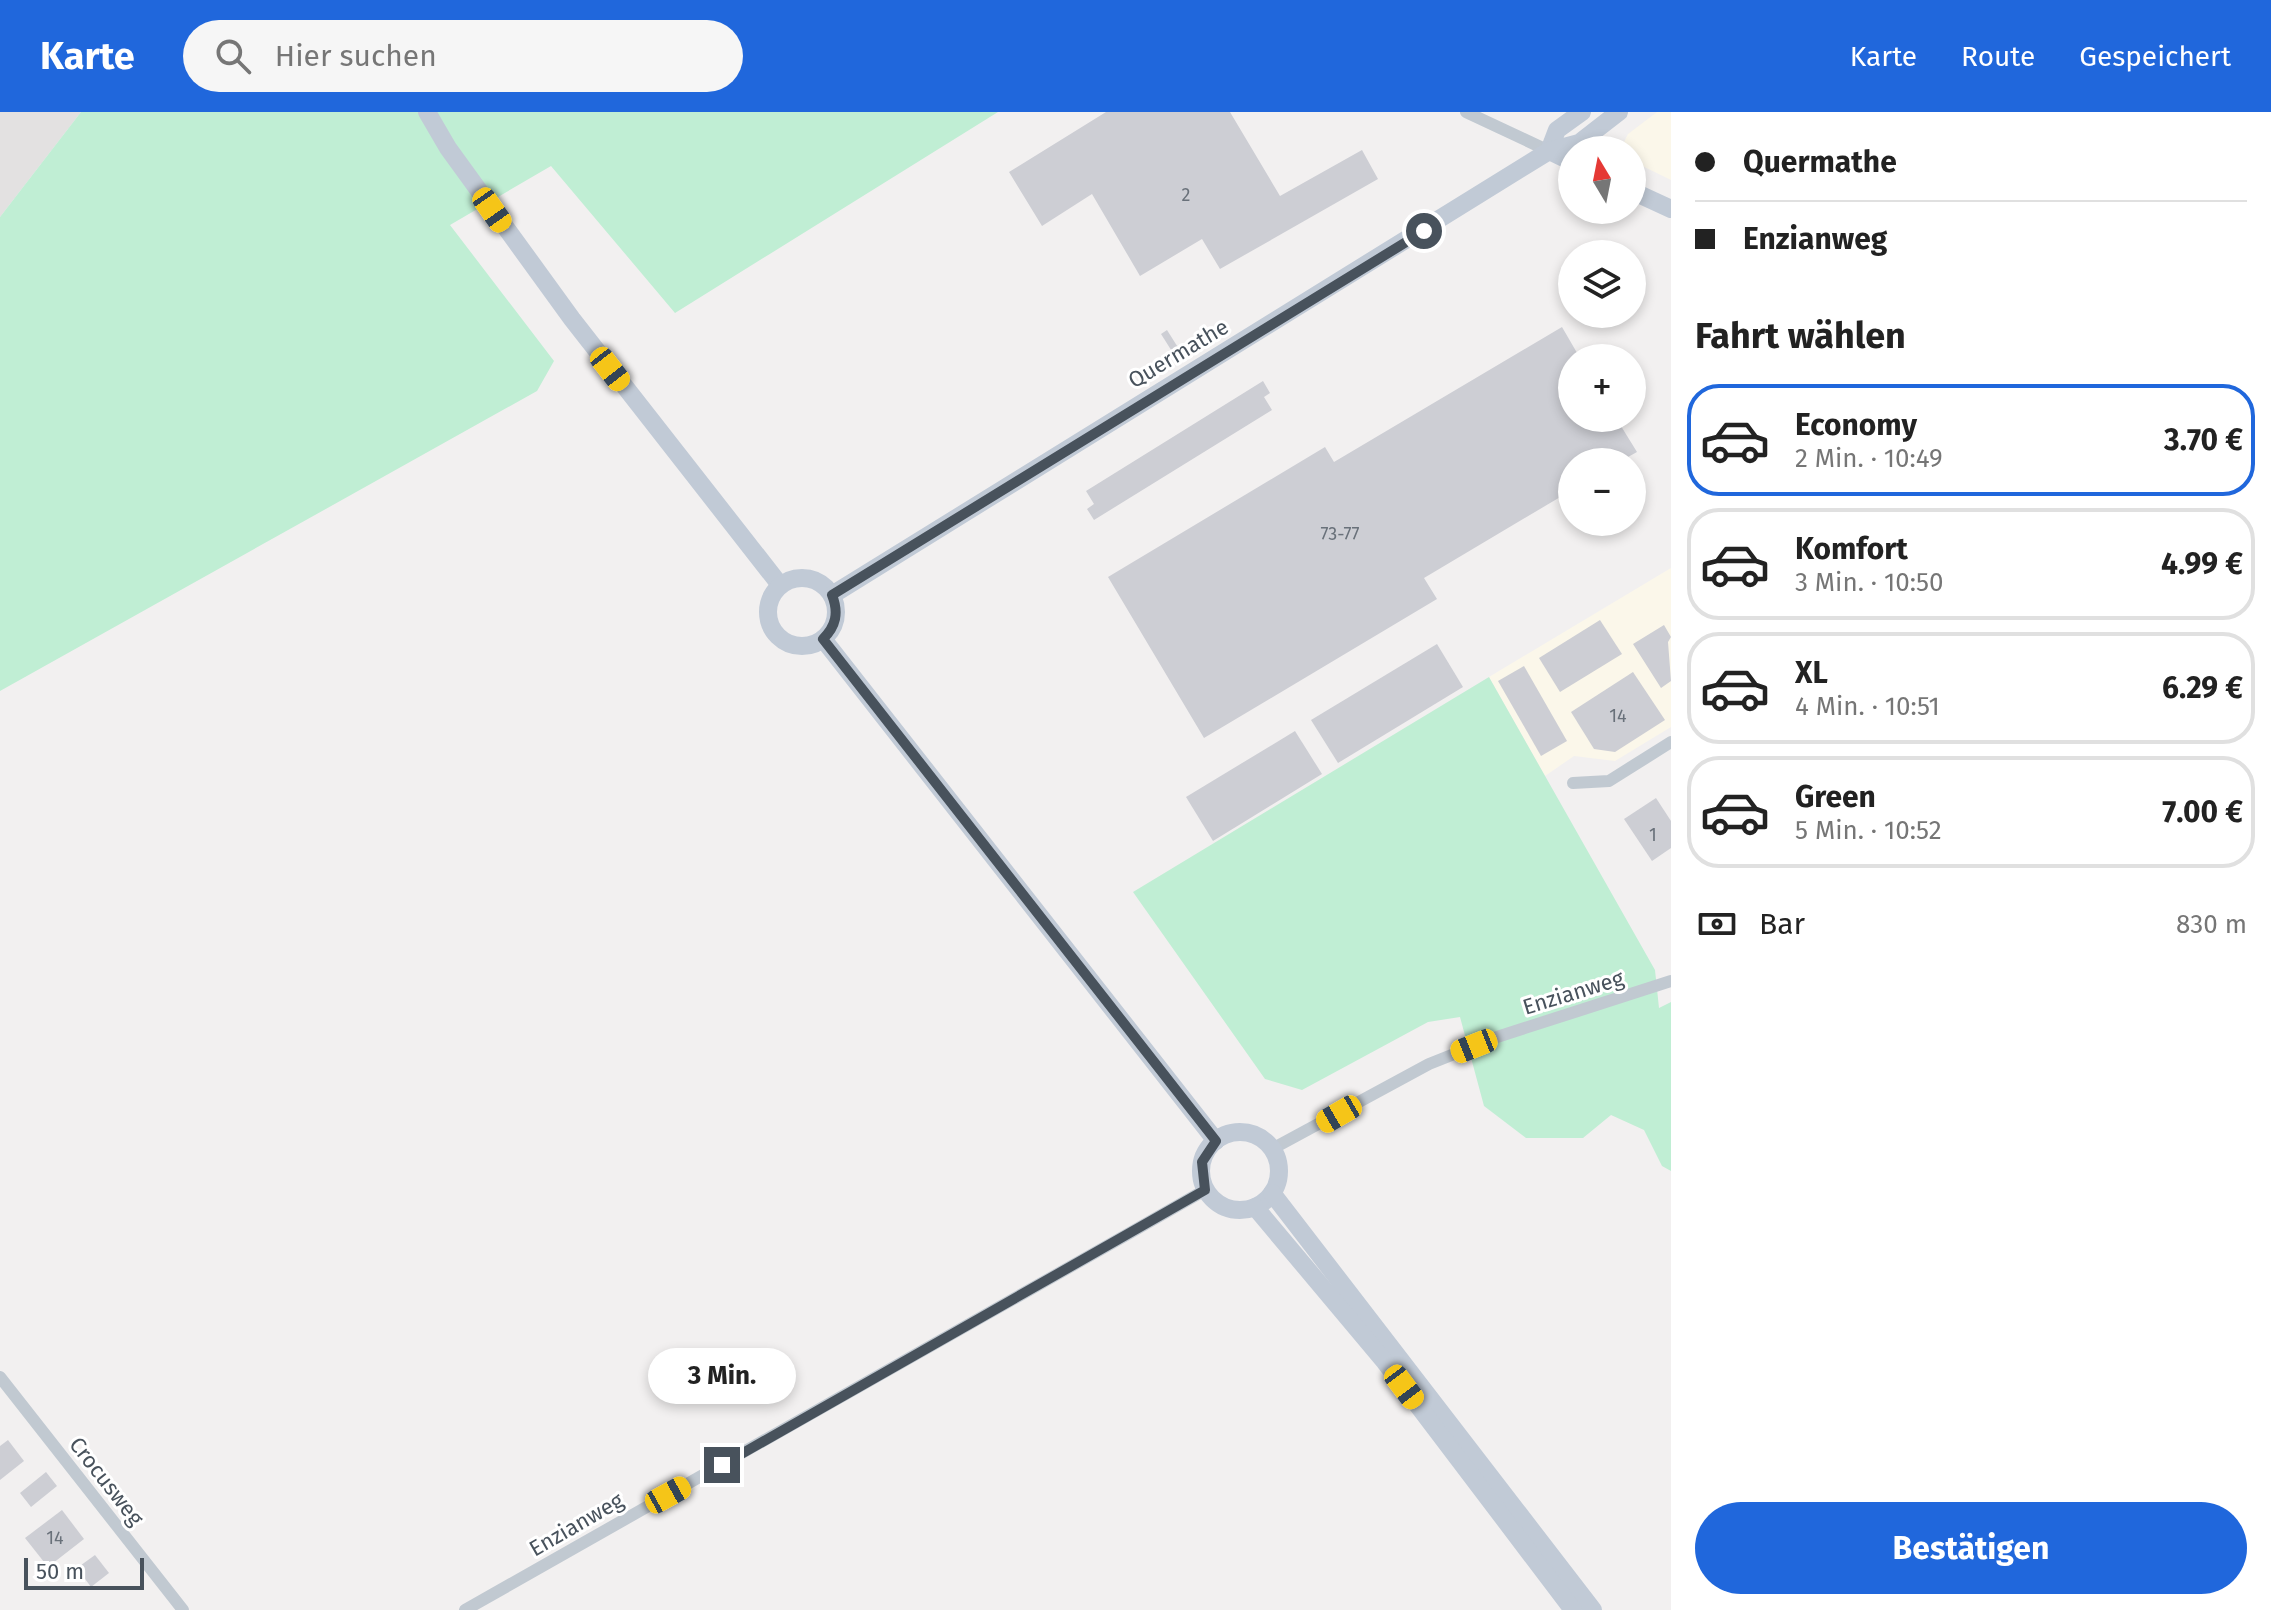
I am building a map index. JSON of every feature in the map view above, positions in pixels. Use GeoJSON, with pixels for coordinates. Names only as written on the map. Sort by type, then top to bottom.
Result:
{"type":"FeatureCollection","features":[{"type":"Feature","properties":{"kind":"main road"},"geometry":{"type":"LineString","coordinates":[[427,112],[456,159],[563,307],[780,585]]}},
{"type":"Feature","properties":{"kind":"main road","name":"Quermathe"},"geometry":{"type":"LineString","coordinates":[[1549,151],[1557,130],[1582,112]]}},
{"type":"Feature","properties":{"kind":"main road","name":"Quermathe"},"geometry":{"type":"LineString","coordinates":[[832,595],[1549,151],[1579,143],[1619,112]]}},
{"type":"Feature","properties":{"kind":"main road"},"geometry":{"type":"LineString","coordinates":[[1549,151],[1558,155]]}},
{"type":"Feature","properties":{"kind":"main road"},"geometry":{"type":"LineString","coordinates":[[1646,197],[1671,209]]}},
{"type":"Feature","properties":{"kind":"main road"},"geometry":{"type":"LineString","coordinates":[[802,578],[824,586],[832,595],[836,614],[834,624],[823,639],[801,647],[779,638],[771,629],[768,606],[780,585],[802,578]]}},
{"type":"Feature","properties":{"kind":"main road"},"geometry":{"type":"LineString","coordinates":[[823,639],[1216,1141]]}},
{"type":"Feature","properties":{"kind":"main road"},"geometry":{"type":"LineString","coordinates":[[1246,1133],[1272,1149],[1279,1171],[1272,1193],[1255,1207],[1231,1209],[1220,1205],[1204,1187],[1202,1162],[1216,1141],[1225,1135],[1246,1133]]}},
{"type":"Feature","properties":{"kind":"main road"},"geometry":{"type":"LineString","coordinates":[[1272,1193],[1593,1610]]}},
{"type":"Feature","properties":{"kind":"main road"},"geometry":{"type":"LineString","coordinates":[[1255,1207],[1385,1362],[1573,1610]]}},
{"type":"Feature","properties":{"kind":"street"},"geometry":{"type":"LineString","coordinates":[[1466,112],[1549,151]]}},
{"type":"Feature","properties":{"kind":"street"},"geometry":{"type":"LineString","coordinates":[[1573,783],[1609,781],[1671,742]]}},
{"type":"Feature","properties":{"kind":"street","name":"Enzianweg"},"geometry":{"type":"LineString","coordinates":[[1272,1149],[1429,1064],[1497,1037],[1671,981]]}},
{"type":"Feature","properties":{"kind":"street","name":"Enzianweg"},"geometry":{"type":"LineString","coordinates":[[465,1610],[1115,1242],[1205,1190],[1204,1187]]}},
{"type":"Feature","properties":{"kind":"street","name":"Crocusweg"},"geometry":{"type":"LineString","coordinates":[[0,1377],[183,1610]]}},
{"type":"Feature","properties":{"kind":"shaded area"},"geometry":{"type":"Polygon","coordinates":[[[0,112],[81,112],[0,217],[0,112]]]}},
{"type":"Feature","properties":{"kind":"shaded area"},"geometry":{"type":"Polygon","coordinates":[[[1657,112],[1671,112],[1671,180],[1646,168],[1646,136],[1628,134],[1657,112]]]}},
{"type":"Feature","properties":{"kind":"shaded area"},"geometry":{"type":"Polygon","coordinates":[[[1671,568],[1671,727],[1615,761],[1574,756],[1545,776],[1489,677],[1671,568]]]}},
{"type":"Feature","properties":{"kind":"green space"},"geometry":{"type":"Polygon","coordinates":[[[81,112],[998,112],[675,313],[551,166],[450,225],[554,361],[537,391],[0,691],[0,217],[81,112]]]}},
{"type":"Feature","properties":{"kind":"green space"},"geometry":{"type":"Polygon","coordinates":[[[1489,677],[1655,970],[1659,1008],[1671,1002],[1671,1171],[1662,1166],[1644,1130],[1611,1115],[1583,1138],[1526,1138],[1484,1106],[1460,1017],[1428,1022],[1302,1090],[1265,1079],[1133,892],[1489,677]]]}},
{"type":"Feature","properties":{"kind":"building"},"geometry":{"type":"Polygon","coordinates":[[[1106,112],[1230,112],[1280,196],[1362,150],[1378,179],[1220,269],[1202,239],[1140,276],[1092,194],[1042,226],[1009,172],[1106,112]]]}},
{"type":"Feature","properties":{"kind":"building"},"geometry":{"type":"Polygon","coordinates":[[[1560,328],[1572,344],[1558,344],[1558,432],[1625,432],[1635,448],[1558,448],[1558,498],[1424,578],[1437,599],[1204,738],[1108,577],[1325,447],[1334,462],[1560,328]]]}},
{"type":"Feature","properties":{"kind":"building"},"geometry":{"type":"Polygon","coordinates":[[[1167,330],[1179,349],[1173,353],[1161,334],[1167,330]]]}},
{"type":"Feature","properties":{"kind":"building"},"geometry":{"type":"Polygon","coordinates":[[[1263,381],[1270,393],[1264,397],[1272,410],[1094,520],[1087,509],[1094,504],[1086,491],[1263,381]]]}},
{"type":"Feature","properties":{"kind":"building"},"geometry":{"type":"Polygon","coordinates":[[[1600,620],[1622,654],[1560,692],[1539,658],[1600,620]]]}},
{"type":"Feature","properties":{"kind":"building"},"geometry":{"type":"Polygon","coordinates":[[[1664,625],[1671,637],[1668,642],[1671,681],[1661,688],[1633,644],[1664,625]]]}},
{"type":"Feature","properties":{"kind":"building"},"geometry":{"type":"Polygon","coordinates":[[[1437,644],[1463,687],[1338,763],[1311,720],[1437,644]]]}},
{"type":"Feature","properties":{"kind":"building"},"geometry":{"type":"Polygon","coordinates":[[[1524,666],[1567,741],[1541,756],[1498,681],[1524,666]]]}},
{"type":"Feature","properties":{"kind":"building"},"geometry":{"type":"Polygon","coordinates":[[[1633,672],[1665,720],[1615,752],[1594,749],[1571,712],[1633,672]]]}},
{"type":"Feature","properties":{"kind":"building"},"geometry":{"type":"Polygon","coordinates":[[[1295,731],[1322,774],[1213,841],[1186,797],[1295,731]]]}},
{"type":"Feature","properties":{"kind":"building"},"geometry":{"type":"Polygon","coordinates":[[[1656,798],[1671,821],[1671,848],[1652,861],[1624,819],[1656,798]]]}},
{"type":"Feature","properties":{"kind":"building"},"geometry":{"type":"Polygon","coordinates":[[[8,1440],[24,1461],[0,1480],[0,1446],[8,1440]]]}},
{"type":"Feature","properties":{"kind":"building"},"geometry":{"type":"Polygon","coordinates":[[[46,1472],[57,1486],[31,1507],[20,1493],[46,1472]]]}},
{"type":"Feature","properties":{"kind":"building"},"geometry":{"type":"Polygon","coordinates":[[[62,1510],[84,1539],[48,1567],[25,1538],[62,1510]]]}},
{"type":"Feature","properties":{"kind":"building"},"geometry":{"type":"Polygon","coordinates":[[[95,1555],[109,1573],[91,1587],[77,1568],[95,1555]]]}},
{"type":"Feature","properties":{"kind":"route"},"geometry":{"type":"LineString","coordinates":[[722,1465],[1205,1190],[1202,1162],[1207,1150],[1216,1141],[837,659],[823,639],[834,624],[836,614],[832,595],[1424,231]]}}]}
